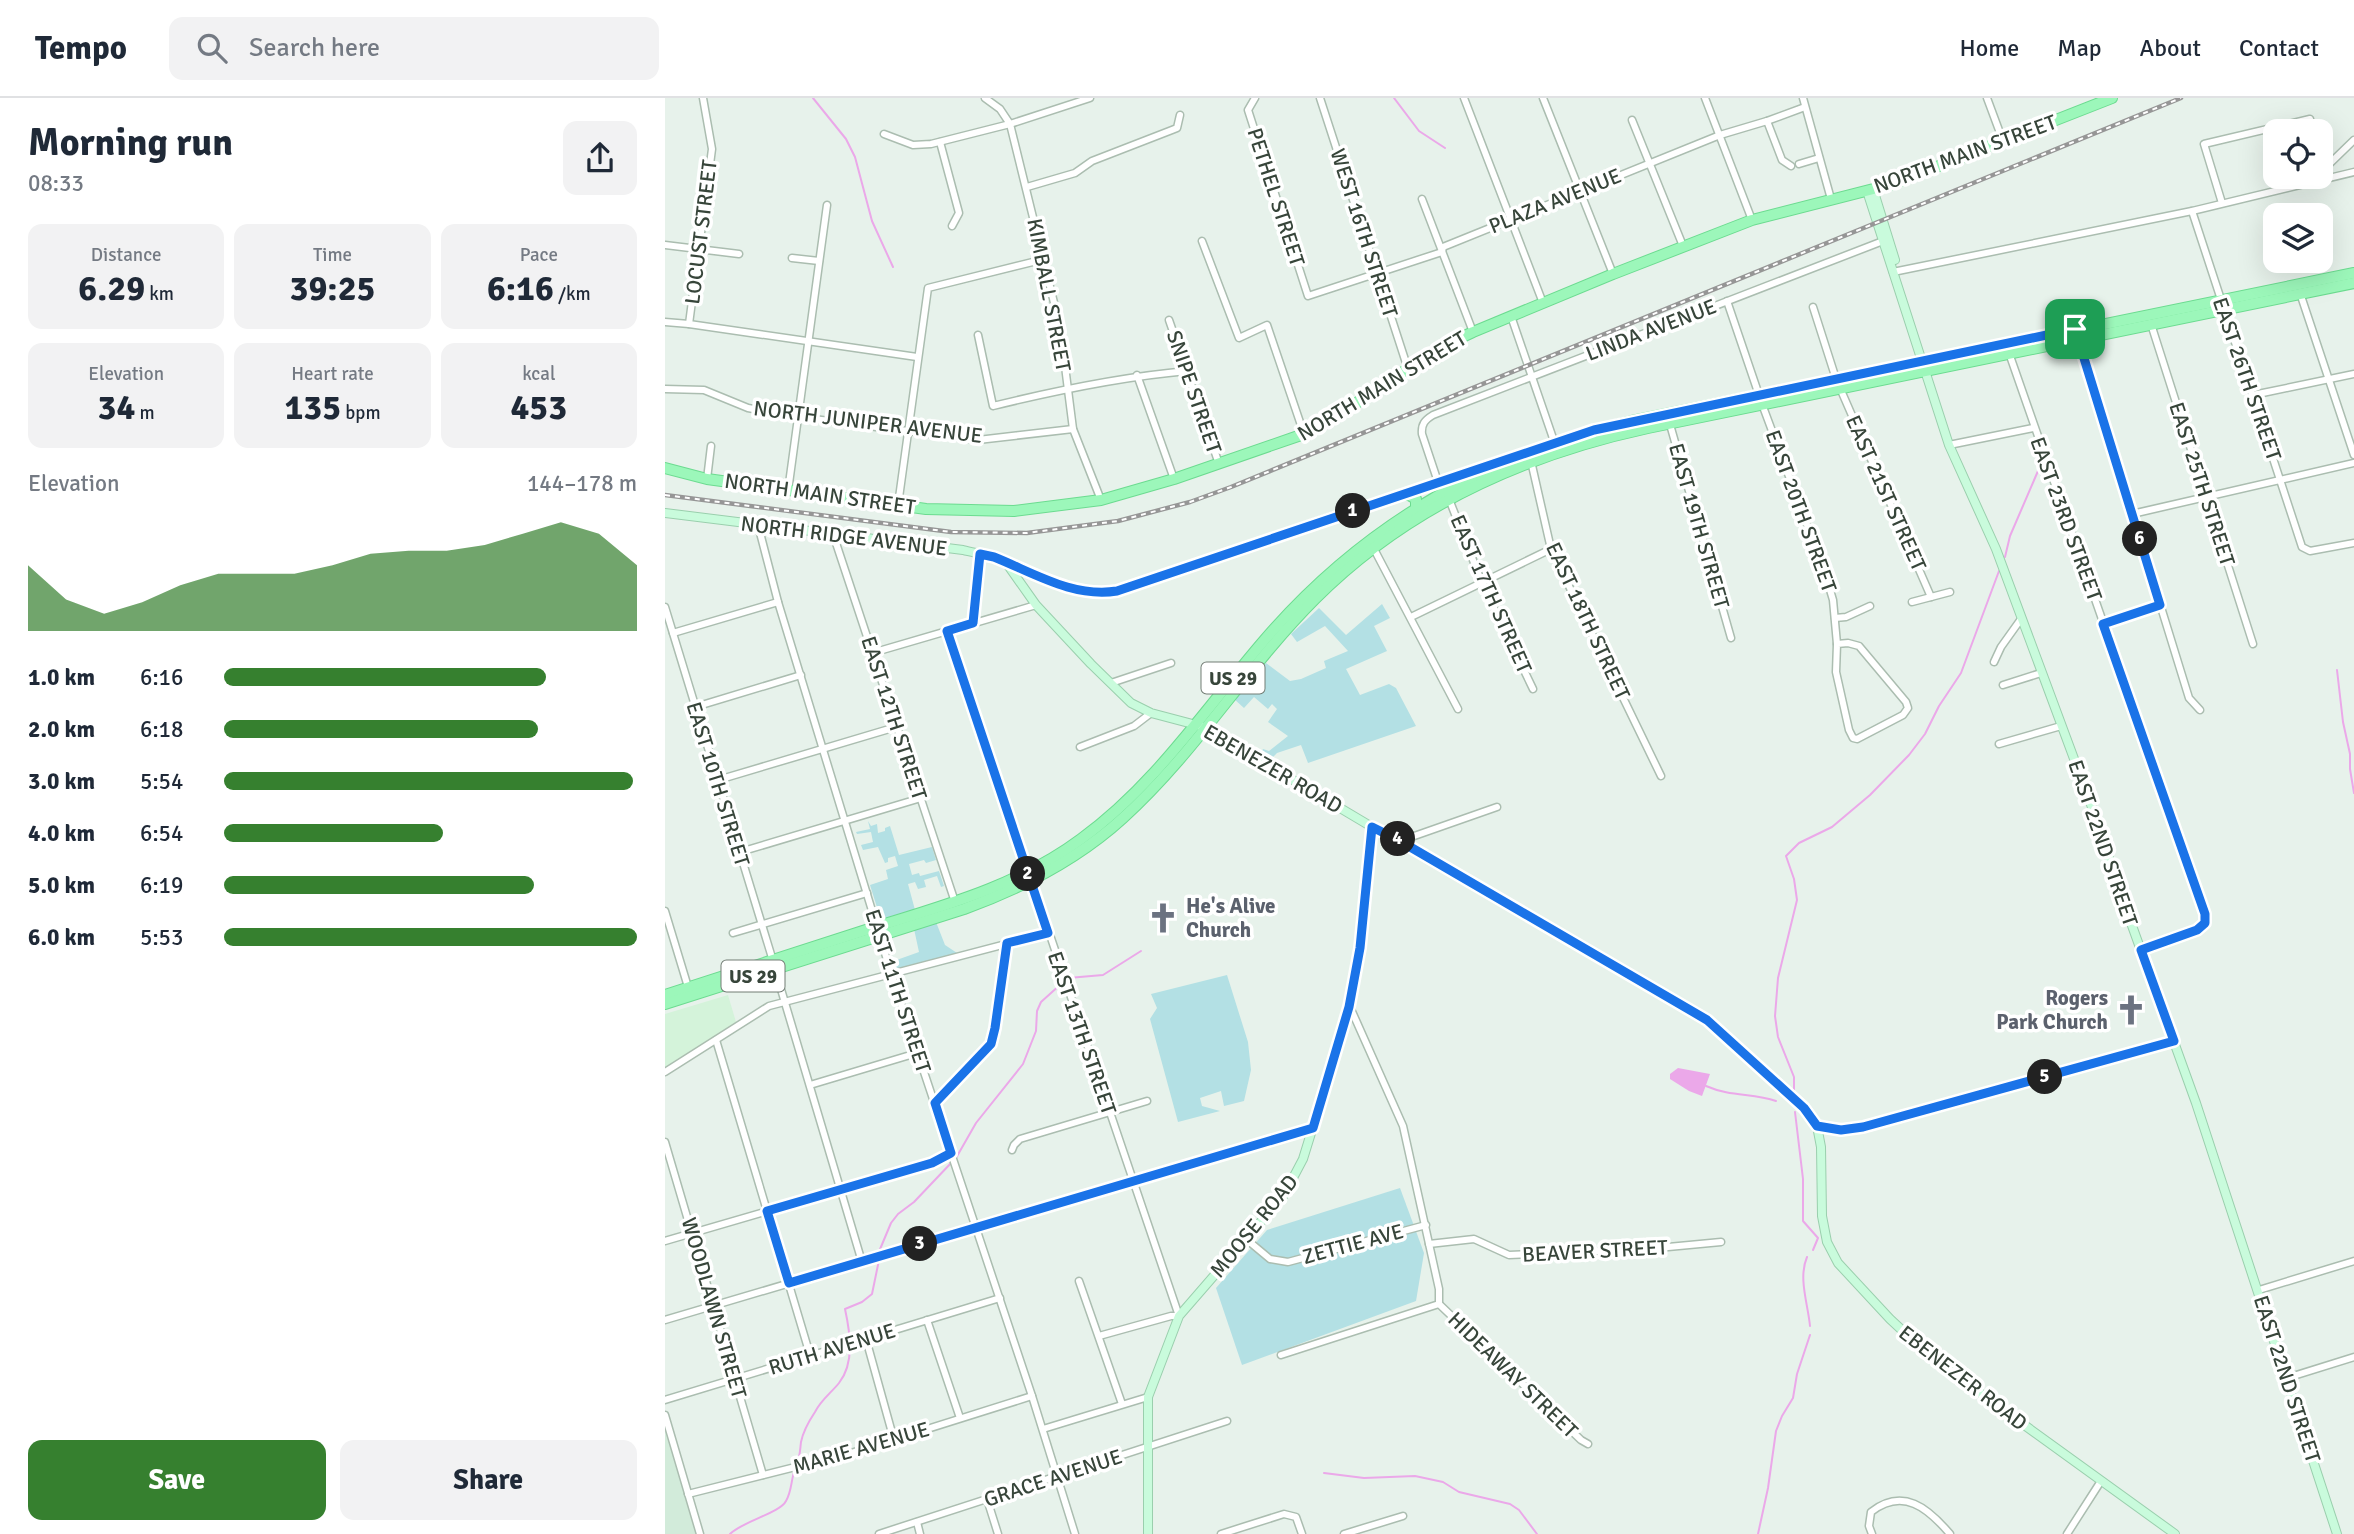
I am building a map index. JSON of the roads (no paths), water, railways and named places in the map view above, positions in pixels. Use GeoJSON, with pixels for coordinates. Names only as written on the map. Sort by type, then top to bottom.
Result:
{"type":"FeatureCollection","features":[{"type":"Feature","properties":{"kind":"main road","name":"NORTH MAIN STREET"},"geometry":{"type":"LineString","coordinates":[[665,468],[707,479],[788,491],[951,510],[1014,510],[1101,500],[1174,479],[1304,435],[1439,348],[1612,274],[1752,220],[1870,190],[1928,171],[2112,98]]}},
{"type":"Feature","properties":{"kind":"main road","name":"US 29"},"geometry":{"type":"LineString","coordinates":[[665,1004],[774,965],[878,932],[964,909],[1086,848],[1122,819],[1148,793],[1263,641],[1311,589],[1363,545],[1416,508],[1499,464],[1668,418],[2221,304],[2354,273]]}},
{"type":"Feature","properties":{"kind":"main road","name":"US 29"},"geometry":{"type":"LineString","coordinates":[[1923,366],[2009,353],[2076,334],[2151,324],[2221,304],[2354,283]]}},
{"type":"Feature","properties":{"kind":"main road","name":"US 29"},"geometry":{"type":"LineString","coordinates":[[1199,726],[1309,605],[1374,549],[1449,499],[1556,447]]}},
{"type":"Feature","properties":{"kind":"main road"},"geometry":{"type":"LineString","coordinates":[[1403,495],[1416,499],[1416,508]]}},
{"type":"Feature","properties":{"kind":"main road","name":"US 29"},"geometry":{"type":"LineString","coordinates":[[878,932],[1029,877]]}},
{"type":"Feature","properties":{"kind":"main road","name":"US 29"},"geometry":{"type":"LineString","coordinates":[[665,995],[774,965]]}},
{"type":"Feature","properties":{"kind":"street","name":"LOCUST STREET"},"geometry":{"type":"LineString","coordinates":[[689,324],[712,149],[703,98]]}},
{"type":"Feature","properties":{"kind":"street","name":"KIMBALL STREET"},"geometry":{"type":"LineString","coordinates":[[985,98],[1000,110],[1010,124],[1060,327],[1073,429],[1101,500]]}},
{"type":"Feature","properties":{"kind":"street"},"geometry":{"type":"LineString","coordinates":[[884,134],[913,145],[940,142],[1010,124],[1090,98]]}},
{"type":"Feature","properties":{"kind":"street","name":"PETHEL STREET"},"geometry":{"type":"LineString","coordinates":[[1255,98],[1248,110],[1308,296]]}},
{"type":"Feature","properties":{"kind":"street","name":"WEST 16TH STREET"},"geometry":{"type":"LineString","coordinates":[[1320,98],[1408,369]]}},
{"type":"Feature","properties":{"kind":"street"},"geometry":{"type":"LineString","coordinates":[[1464,98],[1543,303]]}},
{"type":"Feature","properties":{"kind":"street"},"geometry":{"type":"LineString","coordinates":[[1543,98],[1612,274]]}},
{"type":"Feature","properties":{"kind":"street"},"geometry":{"type":"LineString","coordinates":[[1705,98],[1752,220]]}},
{"type":"Feature","properties":{"kind":"street"},"geometry":{"type":"LineString","coordinates":[[1803,98],[1831,199]]}},
{"type":"Feature","properties":{"kind":"street"},"geometry":{"type":"LineString","coordinates":[[1987,98],[2003,141]]}},
{"type":"Feature","properties":{"kind":"street","name":"PLAZA AVENUE"},"geometry":{"type":"LineString","coordinates":[[1308,296],[1442,252],[1443,247],[1649,163],[1720,135],[1805,107]]}},
{"type":"Feature","properties":{"kind":"street"},"geometry":{"type":"LineString","coordinates":[[1027,187],[1075,173],[1092,161],[1177,128],[1180,115]]}},
{"type":"Feature","properties":{"kind":"street"},"geometry":{"type":"LineString","coordinates":[[1632,120],[1683,246]]}},
{"type":"Feature","properties":{"kind":"street"},"geometry":{"type":"LineString","coordinates":[[1767,121],[1782,160],[1795,165],[1819,158]]}},
{"type":"Feature","properties":{"kind":"street"},"geometry":{"type":"LineString","coordinates":[[2222,203],[2204,144],[2263,132]]}},
{"type":"Feature","properties":{"kind":"street"},"geometry":{"type":"LineString","coordinates":[[2333,160],[2354,140]]}},
{"type":"Feature","properties":{"kind":"street"},"geometry":{"type":"LineString","coordinates":[[940,142],[959,212],[953,226]]}},
{"type":"Feature","properties":{"kind":"street"},"geometry":{"type":"LineString","coordinates":[[2333,175],[2354,172]]}},
{"type":"Feature","properties":{"kind":"street"},"geometry":{"type":"LineString","coordinates":[[1896,271],[2192,211],[2270,189]]}},
{"type":"Feature","properties":{"kind":"street","name":"EAST 22ND STREET"},"geometry":{"type":"LineString","coordinates":[[1870,190],[1884,241],[1896,271]]}},
{"type":"Feature","properties":{"kind":"street","name":"EAST 22ND STREET"},"geometry":{"type":"LineString","coordinates":[[1870,190],[1949,445],[1996,549],[2096,817],[2259,1290],[2337,1534]]}},
{"type":"Feature","properties":{"kind":"street"},"geometry":{"type":"LineString","coordinates":[[1422,199],[1473,332]]}},
{"type":"Feature","properties":{"kind":"street"},"geometry":{"type":"LineString","coordinates":[[788,491],[827,205]]}},
{"type":"Feature","properties":{"kind":"street","name":"EAST 26TH STREET"},"geometry":{"type":"LineString","coordinates":[[2192,211],[2302,547],[2310,551],[2354,543]]}},
{"type":"Feature","properties":{"kind":"street"},"geometry":{"type":"LineString","coordinates":[[1202,241],[1239,338],[1267,325],[1304,435]]}},
{"type":"Feature","properties":{"kind":"street","name":"LINDA AVENUE"},"geometry":{"type":"LineString","coordinates":[[1439,482],[1422,434],[1422,425],[1433,415],[1884,241]]}},
{"type":"Feature","properties":{"kind":"street"},"geometry":{"type":"LineString","coordinates":[[665,245],[739,254]]}},
{"type":"Feature","properties":{"kind":"street"},"geometry":{"type":"LineString","coordinates":[[792,258],[819,261]]}},
{"type":"Feature","properties":{"kind":"street"},"geometry":{"type":"LineString","coordinates":[[898,505],[928,288],[1045,259]]}},
{"type":"Feature","properties":{"kind":"street"},"geometry":{"type":"LineString","coordinates":[[2300,293],[2354,455]]}},
{"type":"Feature","properties":{"kind":"street","name":"EAST 20TH STREET"},"geometry":{"type":"LineString","coordinates":[[1727,301],[1760,400],[1825,573],[1833,600],[1837,644],[1836,672],[1849,730],[1853,738],[1857,739],[1903,715],[1907,708],[1906,702],[1859,646],[1837,644]]}},
{"type":"Feature","properties":{"kind":"street","name":"EAST 21ST STREET"},"geometry":{"type":"LineString","coordinates":[[1812,307],[1838,383],[1931,597]]}},
{"type":"Feature","properties":{"kind":"street"},"geometry":{"type":"LineString","coordinates":[[1511,316],[1556,447]]}},
{"type":"Feature","properties":{"kind":"street","name":"SNIPE STREET"},"geometry":{"type":"LineString","coordinates":[[1169,320],[1219,464]]}},
{"type":"Feature","properties":{"kind":"street"},"geometry":{"type":"LineString","coordinates":[[665,322],[917,357]]}},
{"type":"Feature","properties":{"kind":"street","name":"EAST 25TH STREET"},"geometry":{"type":"LineString","coordinates":[[2151,324],[2253,644]]}},
{"type":"Feature","properties":{"kind":"street"},"geometry":{"type":"LineString","coordinates":[[2076,334],[2189,698],[2200,710]]}},
{"type":"Feature","properties":{"kind":"street"},"geometry":{"type":"LineString","coordinates":[[978,335],[993,406],[1067,387],[1137,375],[1187,371]]}},
{"type":"Feature","properties":{"kind":"street","name":"EAST 23RD STREET"},"geometry":{"type":"LineString","coordinates":[[2009,353],[2205,914],[2205,923],[2197,930],[2141,950]]}},
{"type":"Feature","properties":{"kind":"street"},"geometry":{"type":"LineString","coordinates":[[2253,395],[2354,374]]}},
{"type":"Feature","properties":{"kind":"street"},"geometry":{"type":"LineString","coordinates":[[1137,375],[1174,479]]}},
{"type":"Feature","properties":{"kind":"street","name":"NORTH JUNIPER AVENUE"},"geometry":{"type":"LineString","coordinates":[[665,389],[704,390],[748,408],[798,417],[978,440],[1073,429]]}},
{"type":"Feature","properties":{"kind":"street","name":"EAST 19TH STREET"},"geometry":{"type":"LineString","coordinates":[[1668,418],[1731,638]]}},
{"type":"Feature","properties":{"kind":"street"},"geometry":{"type":"LineString","coordinates":[[1949,445],[2033,428]]}},
{"type":"Feature","properties":{"kind":"street"},"geometry":{"type":"LineString","coordinates":[[707,479],[711,446]]}},
{"type":"Feature","properties":{"kind":"street","name":"EAST 18TH STREET"},"geometry":{"type":"LineString","coordinates":[[1531,461],[1551,549],[1661,776]]}},
{"type":"Feature","properties":{"kind":"street"},"geometry":{"type":"LineString","coordinates":[[2132,513],[2354,463]]}},
{"type":"Feature","properties":{"kind":"street","name":"NORTH RIDGE AVENUE"},"geometry":{"type":"LineString","coordinates":[[665,513],[980,554],[1005,561],[1079,591],[1102,593],[1117,591],[1499,464]]}},
{"type":"Feature","properties":{"kind":"street","name":"EAST 17TH STREET"},"geometry":{"type":"LineString","coordinates":[[1449,499],[1482,583],[1533,689]]}},
{"type":"Feature","properties":{"kind":"street","name":"EAST 11TH STREET"},"geometry":{"type":"LineString","coordinates":[[758,525],[778,602],[891,974],[1000,1298],[1075,1534]]}},
{"type":"Feature","properties":{"kind":"street","name":"EAST 12TH STREET"},"geometry":{"type":"LineString","coordinates":[[833,534],[955,902]]}},
{"type":"Feature","properties":{"kind":"street"},"geometry":{"type":"LineString","coordinates":[[1374,549],[1458,709]]}},
{"type":"Feature","properties":{"kind":"street"},"geometry":{"type":"LineString","coordinates":[[1411,617],[1551,549]]}},
{"type":"Feature","properties":{"kind":"street"},"geometry":{"type":"LineString","coordinates":[[973,623],[980,554]]}},
{"type":"Feature","properties":{"kind":"street","name":"EBENEZER ROAD"},"geometry":{"type":"LineString","coordinates":[[1005,561],[1036,605],[1131,703],[1151,713],[1199,726],[1707,1020],[1804,1108],[1817,1126],[1821,1147],[1822,1216],[1827,1242],[1838,1263],[1890,1319],[1933,1359],[2175,1534]]}},
{"type":"Feature","properties":{"kind":"street"},"geometry":{"type":"LineString","coordinates":[[1912,602],[1950,592]]}},
{"type":"Feature","properties":{"kind":"street"},"geometry":{"type":"LineString","coordinates":[[673,633],[778,602]]}},
{"type":"Feature","properties":{"kind":"street"},"geometry":{"type":"LineString","coordinates":[[872,653],[1036,605]]}},
{"type":"Feature","properties":{"kind":"street"},"geometry":{"type":"LineString","coordinates":[[2103,624],[2160,605]]}},
{"type":"Feature","properties":{"kind":"street"},"geometry":{"type":"LineString","coordinates":[[1835,618],[1846,617],[1870,606]]}},
{"type":"Feature","properties":{"kind":"street","name":"EAST 10TH STREET"},"geometry":{"type":"LineString","coordinates":[[665,607],[862,1262]]}},
{"type":"Feature","properties":{"kind":"street"},"geometry":{"type":"LineString","coordinates":[[1994,662],[2001,647],[2021,620]]}},
{"type":"Feature","properties":{"kind":"street","name":"EAST 13TH STREET"},"geometry":{"type":"LineString","coordinates":[[947,631],[1179,1316]]}},
{"type":"Feature","properties":{"kind":"street"},"geometry":{"type":"LineString","coordinates":[[1111,683],[1171,663]]}},
{"type":"Feature","properties":{"kind":"street"},"geometry":{"type":"LineString","coordinates":[[2003,685],[2041,673]]}},
{"type":"Feature","properties":{"kind":"street"},"geometry":{"type":"LineString","coordinates":[[695,707],[801,675]]}},
{"type":"Feature","properties":{"kind":"street"},"geometry":{"type":"LineString","coordinates":[[1080,747],[1134,726],[1151,713]]}},
{"type":"Feature","properties":{"kind":"street"},"geometry":{"type":"LineString","coordinates":[[1999,744],[2061,726]]}},
{"type":"Feature","properties":{"kind":"street"},"geometry":{"type":"LineString","coordinates":[[718,780],[897,727]]}},
{"type":"Feature","properties":{"kind":"street"},"geometry":{"type":"LineString","coordinates":[[740,852],[921,798]]}},
{"type":"Feature","properties":{"kind":"street"},"geometry":{"type":"LineString","coordinates":[[1400,841],[1497,807]]}},
{"type":"Feature","properties":{"kind":"street","name":"MOOSE ROAD"},"geometry":{"type":"LineString","coordinates":[[1148,1534],[1148,1397],[1179,1316],[1292,1183],[1304,1159],[1349,1007],[1360,948],[1372,827]]}},
{"type":"Feature","properties":{"kind":"street"},"geometry":{"type":"LineString","coordinates":[[733,933],[867,893]]}},
{"type":"Feature","properties":{"kind":"street"},"geometry":{"type":"LineString","coordinates":[[665,911],[688,988]]}},
{"type":"Feature","properties":{"kind":"street"},"geometry":{"type":"LineString","coordinates":[[665,1072],[769,1006],[785,1000],[1048,933]]}},
{"type":"Feature","properties":{"kind":"street"},"geometry":{"type":"LineString","coordinates":[[935,1103],[991,1044],[1007,943]]}},
{"type":"Feature","properties":{"kind":"street"},"geometry":{"type":"LineString","coordinates":[[1282,1355],[1439,1304],[1439,1289],[1426,1225],[1402,1126],[1349,1007]]}},
{"type":"Feature","properties":{"kind":"street"},"geometry":{"type":"LineString","coordinates":[[716,1040],[810,1355]]}},
{"type":"Feature","properties":{"kind":"street"},"geometry":{"type":"LineString","coordinates":[[1817,1126],[1841,1130],[1863,1127],[2174,1041]]}},
{"type":"Feature","properties":{"kind":"street"},"geometry":{"type":"LineString","coordinates":[[810,1085],[917,1053]]}},
{"type":"Feature","properties":{"kind":"street"},"geometry":{"type":"LineString","coordinates":[[1012,1150],[1020,1139],[1147,1101]]}},
{"type":"Feature","properties":{"kind":"street"},"geometry":{"type":"LineString","coordinates":[[665,1320],[1313,1128]]}},
{"type":"Feature","properties":{"kind":"street","name":"WOODLAWN STREET"},"geometry":{"type":"LineString","coordinates":[[665,1142],[763,1475]]}},
{"type":"Feature","properties":{"kind":"street"},"geometry":{"type":"LineString","coordinates":[[665,1241],[953,1158]]}},
{"type":"Feature","properties":{"kind":"street","name":"ZETTIE AVE"},"geometry":{"type":"LineString","coordinates":[[1247,1239],[1270,1259],[1288,1262],[1426,1225]]}},
{"type":"Feature","properties":{"kind":"street","name":"BEAVER STREET"},"geometry":{"type":"LineString","coordinates":[[1429,1244],[1474,1239],[1509,1255],[1647,1249],[1721,1242]]}},
{"type":"Feature","properties":{"kind":"street"},"geometry":{"type":"LineString","coordinates":[[2259,1290],[2354,1261]]}},
{"type":"Feature","properties":{"kind":"street"},"geometry":{"type":"LineString","coordinates":[[1079,1281],[1122,1404]]}},
{"type":"Feature","properties":{"kind":"street","name":"RUTH AVENUE"},"geometry":{"type":"LineString","coordinates":[[665,1400],[1000,1298]]}},
{"type":"Feature","properties":{"kind":"street","name":"HIDEAWAY STREET"},"geometry":{"type":"LineString","coordinates":[[1439,1304],[1588,1444]]}},
{"type":"Feature","properties":{"kind":"street"},"geometry":{"type":"LineString","coordinates":[[1098,1336],[1179,1316]]}},
{"type":"Feature","properties":{"kind":"street"},"geometry":{"type":"LineString","coordinates":[[927,1320],[960,1418]]}},
{"type":"Feature","properties":{"kind":"street"},"geometry":{"type":"LineString","coordinates":[[866,1339],[894,1440]]}},
{"type":"Feature","properties":{"kind":"street"},"geometry":{"type":"LineString","coordinates":[[2287,1378],[2354,1357]]}},
{"type":"Feature","properties":{"kind":"street","name":"MARIE AVENUE"},"geometry":{"type":"LineString","coordinates":[[688,1494],[894,1440],[1032,1396]]}},
{"type":"Feature","properties":{"kind":"street"},"geometry":{"type":"LineString","coordinates":[[1043,1429],[1148,1397]]}},
{"type":"Feature","properties":{"kind":"street"},"geometry":{"type":"LineString","coordinates":[[665,1415],[700,1534]]}},
{"type":"Feature","properties":{"kind":"street","name":"GRACE AVENUE"},"geometry":{"type":"LineString","coordinates":[[879,1534],[1227,1421]]}},
{"type":"Feature","properties":{"kind":"street"},"geometry":{"type":"LineString","coordinates":[[2067,1534],[2101,1481]]}},
{"type":"Feature","properties":{"kind":"street"},"geometry":{"type":"LineString","coordinates":[[987,1499],[998,1534]]}},
{"type":"Feature","properties":{"kind":"street"},"geometry":{"type":"LineString","coordinates":[[1872,1534],[1869,1526],[1871,1511],[1882,1503],[1899,1501],[1917,1504],[1935,1516],[1950,1534]]}},
{"type":"Feature","properties":{"kind":"street"},"geometry":{"type":"LineString","coordinates":[[1221,1534],[1284,1514],[1296,1517],[1302,1534]]}},
{"type":"Feature","properties":{"kind":"street"},"geometry":{"type":"LineString","coordinates":[[1344,1534],[1403,1516]]}},
{"type":"Feature","properties":{"kind":"street"},"geometry":{"type":"LineString","coordinates":[[917,1522],[920,1534]]}},
{"type":"Feature","properties":{"kind":"waterway"},"geometry":{"type":"LineString","coordinates":[[813,98],[846,139],[855,157],[872,221],[893,267]]}},
{"type":"Feature","properties":{"kind":"waterway"},"geometry":{"type":"LineString","coordinates":[[1394,98],[1419,131],[1445,148]]}},
{"type":"Feature","properties":{"kind":"waterway"},"geometry":{"type":"LineString","coordinates":[[2005,557],[2010,536],[2041,464]]}},
{"type":"Feature","properties":{"kind":"waterway"},"geometry":{"type":"LineString","coordinates":[[1794,1090],[1794,1077],[1778,1037],[1775,1016],[1778,978],[1797,900],[1794,879],[1786,856],[1799,843],[1832,827],[1870,795],[1909,755],[1925,734],[1939,706],[1961,673],[1999,571]]}},
{"type":"Feature","properties":{"kind":"waterway"},"geometry":{"type":"LineString","coordinates":[[2337,670],[2354,793]]}},
{"type":"Feature","properties":{"kind":"waterway"},"geometry":{"type":"LineString","coordinates":[[1068,978],[1103,975],[1141,951]]}},
{"type":"Feature","properties":{"kind":"waterway"},"geometry":{"type":"LineString","coordinates":[[956,1158],[976,1123],[1023,1064],[1036,1031],[1037,1011],[1041,1002],[1061,984]]}},
{"type":"Feature","properties":{"kind":"waterway"},"geometry":{"type":"LineString","coordinates":[[1706,1086],[1776,1101]]}},
{"type":"Feature","properties":{"kind":"waterway"},"geometry":{"type":"LineString","coordinates":[[1795,1112],[1803,1179],[1803,1221],[1818,1238],[1813,1250]]}},
{"type":"Feature","properties":{"kind":"waterway"},"geometry":{"type":"LineString","coordinates":[[878,1254],[891,1223],[898,1214],[914,1202],[952,1162]]}},
{"type":"Feature","properties":{"kind":"waterway"},"geometry":{"type":"LineString","coordinates":[[1807,1257],[1803,1282],[1810,1326]]}},
{"type":"Feature","properties":{"kind":"waterway"},"geometry":{"type":"LineString","coordinates":[[797,1464],[808,1423],[820,1404],[839,1383],[847,1366],[850,1337],[845,1309],[862,1302],[872,1294],[879,1260]]}},
{"type":"Feature","properties":{"kind":"waterway"},"geometry":{"type":"LineString","coordinates":[[1758,1534],[1776,1431],[1793,1398],[1797,1374],[1810,1335]]}},
{"type":"Feature","properties":{"kind":"waterway"},"geometry":{"type":"LineString","coordinates":[[730,1534],[782,1505],[789,1493],[795,1469]]}},
{"type":"Feature","properties":{"kind":"waterway"},"geometry":{"type":"LineString","coordinates":[[1324,1473],[1364,1478],[1415,1476],[1443,1482],[1459,1492],[1510,1504],[1519,1510],[1537,1534]]}},
{"type":"Feature","properties":{"kind":"railway"},"geometry":{"type":"LineString","coordinates":[[665,495],[951,532],[1027,533],[1118,521],[1190,502],[1231,487],[2181,98]]}},
{"type":"Feature","properties":{"kind":"place","name":"He's Alive Church"},"geometry":{"type":"Point","coordinates":[1163,918]}},
{"type":"Feature","properties":{"kind":"place","name":"Rogers Park Church"},"geometry":{"type":"Point","coordinates":[2131,1010]}}]}
